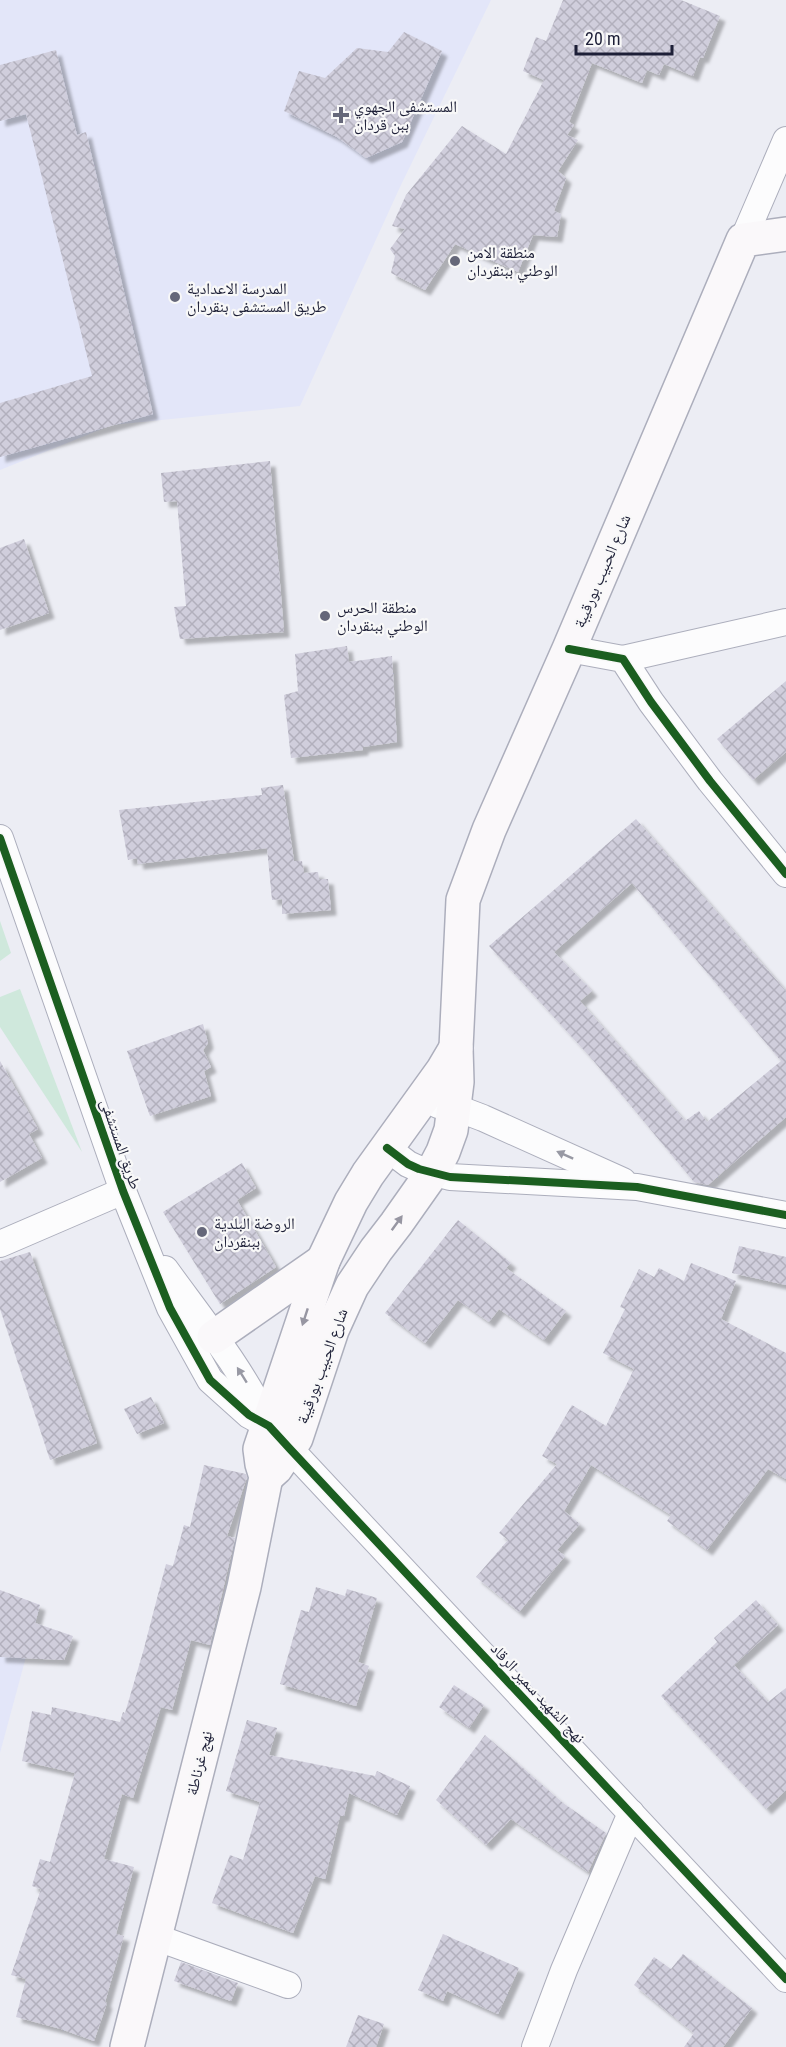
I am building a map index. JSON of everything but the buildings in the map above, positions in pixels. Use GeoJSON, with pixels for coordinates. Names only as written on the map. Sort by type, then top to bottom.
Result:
{"type":"FeatureCollection","features":[{"type":"Feature","properties":{"kind":"main road"},"geometry":{"type":"LineString","coordinates":[[743,240],[786,234]]}},
{"type":"Feature","properties":{"kind":"main road","name":"شارع الحبيب بورقيبة"},"geometry":{"type":"LineString","coordinates":[[280,1438],[296,1438],[332,1330],[352,1286],[432,1173],[443,1152],[451,1130],[457,1082],[456,1048],[463,900],[489,830],[569,649],[743,240]]}},
{"type":"Feature","properties":{"kind":"main road","name":"شارع الحبيب بورقيبة"},"geometry":{"type":"LineString","coordinates":[[266,1477],[276,1468],[280,1438],[322,1261],[368,1174],[418,1106],[456,1048]]}},
{"type":"Feature","properties":{"kind":"main road"},"geometry":{"type":"LineString","coordinates":[[338,1233],[376,1250]]}},
{"type":"Feature","properties":{"kind":"main road"},"geometry":{"type":"LineString","coordinates":[[214,1338],[322,1261]]}},
{"type":"Feature","properties":{"kind":"main road","name":"نهج غرناطة"},"geometry":{"type":"LineString","coordinates":[[127,2047],[244,1587],[266,1477]]}},
{"type":"Feature","properties":{"kind":"street","name":"شارع الحبيب بورقيبة"},"geometry":{"type":"LineString","coordinates":[[743,240],[786,140]]}},
{"type":"Feature","properties":{"kind":"street"},"geometry":{"type":"LineString","coordinates":[[569,649],[623,659],[786,622]]}},
{"type":"Feature","properties":{"kind":"street"},"geometry":{"type":"LineString","coordinates":[[623,659],[651,702],[710,781],[786,874]]}},
{"type":"Feature","properties":{"kind":"street","name":"طريق المستشفى"},"geometry":{"type":"LineString","coordinates":[[0,838],[123,1191],[170,1308],[210,1380],[249,1415],[280,1438]]}},
{"type":"Feature","properties":{"kind":"street"},"geometry":{"type":"LineString","coordinates":[[418,1106],[454,1107],[637,1187]]}},
{"type":"Feature","properties":{"kind":"street"},"geometry":{"type":"LineString","coordinates":[[387,1148],[408,1164],[450,1177],[637,1187],[786,1215]]}},
{"type":"Feature","properties":{"kind":"street"},"geometry":{"type":"LineString","coordinates":[[0,1244],[123,1191]]}},
{"type":"Feature","properties":{"kind":"street","name":"طريق المستشفى"},"geometry":{"type":"LineString","coordinates":[[138,1232],[238,1369],[280,1438]]}},
{"type":"Feature","properties":{"kind":"street","name":"نهج الشهيد سمير الرقاد"},"geometry":{"type":"LineString","coordinates":[[280,1438],[786,1979]]}},
{"type":"Feature","properties":{"kind":"street"},"geometry":{"type":"LineString","coordinates":[[535,2047],[564,1970],[631,1813]]}},
{"type":"Feature","properties":{"kind":"street"},"geometry":{"type":"LineString","coordinates":[[155,1937],[288,1985]]}},
{"type":"Feature","properties":{"kind":"shaded area","name":"المدرسة الاعدادية طريق المستشفى بنقردان"},"geometry":{"type":"Polygon","coordinates":[[[0,0],[491,0],[400,187],[300,406],[112,425],[0,470],[0,0]]]}},
{"type":"Feature","properties":{"kind":"shaded area"},"geometry":{"type":"Polygon","coordinates":[[[0,1591],[40,1605],[0,1753],[0,1591]]]}},
{"type":"Feature","properties":{"kind":"green space"},"geometry":{"type":"Polygon","coordinates":[[[0,921],[11,953],[0,961],[0,921]]]}},
{"type":"Feature","properties":{"kind":"green space"},"geometry":{"type":"Polygon","coordinates":[[[20,989],[82,1152],[0,1027],[0,997],[20,989]]]}},
{"type":"Feature","properties":{"kind":"cycle path"},"geometry":{"type":"LineString","coordinates":[[569,649],[623,659],[651,702],[710,781],[786,874]]}},
{"type":"Feature","properties":{"kind":"cycle path"},"geometry":{"type":"LineString","coordinates":[[0,838],[123,1191],[170,1308],[210,1380],[249,1415],[269,1426],[786,1979]]}},
{"type":"Feature","properties":{"kind":"cycle path"},"geometry":{"type":"LineString","coordinates":[[387,1148],[408,1164],[450,1177],[637,1187],[786,1215]]}},
{"type":"Feature","properties":{"kind":"place","name":"المستشفى الجهوي ببن قردان"},"geometry":{"type":"Point","coordinates":[341,115]}},
{"type":"Feature","properties":{"kind":"place","name":"منطقة الامن الوطني ببنقردان"},"geometry":{"type":"Point","coordinates":[455,261]}},
{"type":"Feature","properties":{"kind":"place","name":"المدرسة الاعدادية طريق المستشفى بنقردان"},"geometry":{"type":"Point","coordinates":[175,297]}},
{"type":"Feature","properties":{"kind":"place","name":"منطقة الحرس الوطني ببنقردان"},"geometry":{"type":"Point","coordinates":[325,616]}},
{"type":"Feature","properties":{"kind":"place","name":"الروضة البلدية ببنقردان"},"geometry":{"type":"Point","coordinates":[202,1232]}}]}
